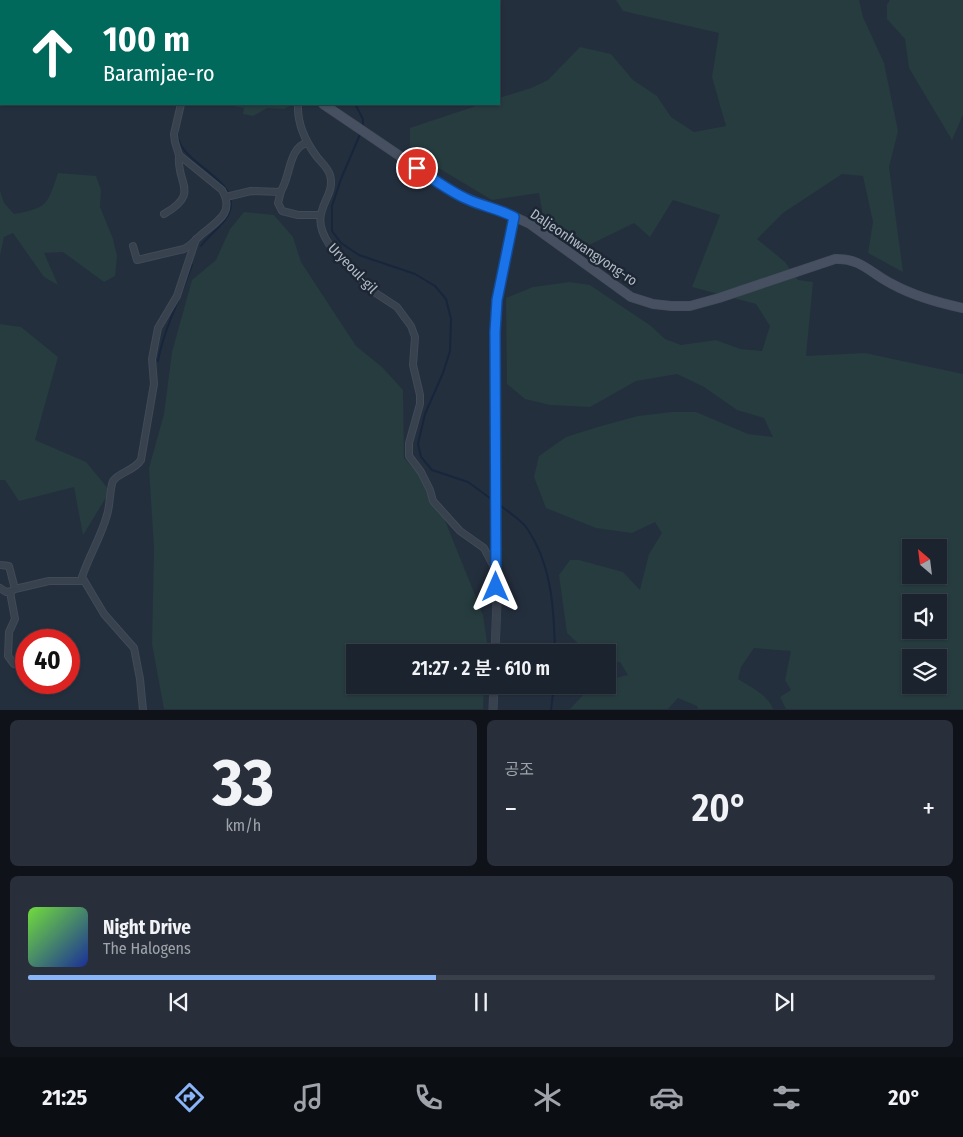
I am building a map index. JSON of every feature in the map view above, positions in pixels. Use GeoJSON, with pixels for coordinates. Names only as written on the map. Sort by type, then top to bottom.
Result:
{"type":"FeatureCollection","features":[{"type":"Feature","properties":{"kind":"main road","name":"Daljeonhwangyong-ro"},"geometry":{"type":"LineString","coordinates":[[324,105],[450,190],[530,224],[631,296],[654,304],[690,306],[836,259],[849,259],[891,284],[942,304],[963,308]]}},
{"type":"Feature","properties":{"kind":"street"},"geometry":{"type":"LineString","coordinates":[[164,214],[173,210],[185,196],[174,134],[181,105]]}},
{"type":"Feature","properties":{"kind":"street"},"geometry":{"type":"LineString","coordinates":[[298,105],[299,117],[307,143],[330,175],[331,183],[320,215],[298,215],[282,211],[278,202],[280,191],[297,148],[301,144],[307,143]]}},
{"type":"Feature","properties":{"kind":"street"},"geometry":{"type":"LineString","coordinates":[[179,155],[216,184],[228,196]]}},
{"type":"Feature","properties":{"kind":"street"},"geometry":{"type":"LineString","coordinates":[[228,196],[251,191],[280,191]]}},
{"type":"Feature","properties":{"kind":"street"},"geometry":{"type":"LineString","coordinates":[[133,246],[136,260],[184,250],[191,246],[196,239],[225,213],[228,196]]}},
{"type":"Feature","properties":{"kind":"street","name":"Uryeoul-gil"},"geometry":{"type":"LineString","coordinates":[[320,215],[322,231],[329,244],[371,290],[397,307],[411,326],[415,337],[413,366],[420,395],[420,404],[410,443],[409,456],[421,472],[433,501],[460,531],[484,548],[496,571]]}},
{"type":"Feature","properties":{"kind":"street"},"geometry":{"type":"LineString","coordinates":[[495,644],[497,611],[495,332],[497,300],[514,217]]}},
{"type":"Feature","properties":{"kind":"street"},"geometry":{"type":"LineString","coordinates":[[143,710],[134,648],[104,614],[82,577],[107,517],[112,482],[132,469],[141,460],[154,384],[152,359],[158,328],[177,296],[196,239]]}},
{"type":"Feature","properties":{"kind":"street"},"geometry":{"type":"LineString","coordinates":[[0,565],[9,566],[14,619],[10,632],[8,656],[14,664]]}},
{"type":"Feature","properties":{"kind":"street"},"geometry":{"type":"LineString","coordinates":[[0,588],[12,591],[48,581],[84,581]]}},
{"type":"Feature","properties":{"kind":"street"},"geometry":{"type":"LineString","coordinates":[[493,710],[494,694]]}},
{"type":"Feature","properties":{"kind":"green space"},"geometry":{"type":"Polygon","coordinates":[[[616,0],[859,0],[863,17],[884,63],[898,131],[889,167],[903,272],[868,253],[873,222],[863,176],[842,174],[783,213],[757,239],[785,262],[798,280],[813,282],[806,356],[865,353],[963,374],[963,709],[786,709],[780,697],[791,690],[785,680],[791,651],[754,648],[741,667],[738,679],[763,695],[773,709],[698,709],[697,706],[678,698],[668,709],[570,709],[585,694],[616,694],[616,678],[628,675],[620,662],[616,662],[616,644],[579,644],[567,633],[559,575],[570,560],[579,560],[623,572],[640,590],[649,554],[662,533],[655,522],[632,533],[596,528],[546,508],[534,477],[539,456],[566,437],[638,416],[672,412],[696,412],[748,434],[773,437],[764,418],[737,410],[704,387],[677,374],[636,381],[590,407],[550,405],[525,399],[507,384],[506,298],[533,287],[570,282],[590,285],[651,326],[665,339],[681,345],[716,340],[740,349],[762,351],[770,326],[756,304],[692,287],[720,215],[673,200],[650,237],[634,223],[579,250],[545,227],[539,193],[492,200],[410,151],[410,128],[479,105],[500,105],[500,98],[531,88],[548,80],[580,47],[611,54],[633,80],[657,96],[671,117],[694,132],[726,126],[712,77],[719,33],[623,11],[616,0]]]}},
{"type":"Feature","properties":{"kind":"green space"},"geometry":{"type":"Polygon","coordinates":[[[890,0],[963,0],[963,115],[952,140],[909,68],[905,39],[887,19],[887,5],[890,0]]]}},
{"type":"Feature","properties":{"kind":"green space"},"geometry":{"type":"Polygon","coordinates":[[[228,105],[292,105],[284,109],[267,108],[253,116],[243,114],[244,108],[228,105]]]}},
{"type":"Feature","properties":{"kind":"green space"},"geometry":{"type":"Polygon","coordinates":[[[58,173],[96,176],[101,190],[100,207],[113,239],[117,256],[115,276],[104,282],[63,252],[44,253],[58,285],[44,277],[13,233],[4,237],[0,256],[0,191],[4,203],[14,214],[34,210],[45,203],[58,173]]]}},
{"type":"Feature","properties":{"kind":"green space"},"geometry":{"type":"Polygon","coordinates":[[[244,212],[274,215],[293,237],[301,262],[356,346],[382,367],[403,390],[404,458],[432,488],[483,615],[487,644],[346,644],[346,694],[484,694],[483,709],[164,709],[152,644],[154,548],[149,468],[164,414],[172,352],[192,280],[216,260],[230,229],[244,212]]]}},
{"type":"Feature","properties":{"kind":"green space"},"geometry":{"type":"Polygon","coordinates":[[[0,324],[21,327],[58,357],[35,440],[86,462],[110,491],[83,535],[74,487],[19,501],[5,480],[0,480],[0,324]]]}},
{"type":"Feature","properties":{"kind":"waterway"},"geometry":{"type":"LineString","coordinates":[[356,105],[363,119],[363,128]]}},
{"type":"Feature","properties":{"kind":"waterway"},"geometry":{"type":"LineString","coordinates":[[178,130],[179,142],[186,152],[220,181],[228,192],[231,203],[227,217],[201,246]]}},
{"type":"Feature","properties":{"kind":"waterway"},"geometry":{"type":"LineString","coordinates":[[361,132],[332,206],[332,231],[341,243],[359,255],[415,274],[435,286],[446,299],[451,319],[450,351],[443,373],[425,414],[418,444],[421,457],[432,470],[468,482],[494,501]]}},
{"type":"Feature","properties":{"kind":"waterway"},"geometry":{"type":"LineString","coordinates":[[158,361],[168,325],[192,265]]}},
{"type":"Feature","properties":{"kind":"waterway"},"geometry":{"type":"LineString","coordinates":[[500,505],[526,527],[535,541],[541,556],[550,587],[555,644]]}},
{"type":"Feature","properties":{"kind":"waterway"},"geometry":{"type":"LineString","coordinates":[[551,710],[553,694]]}},
{"type":"Feature","properties":{"kind":"route"},"geometry":{"type":"LineString","coordinates":[[417,168],[450,190],[514,217],[497,300],[495,332],[496,587]]}}]}
